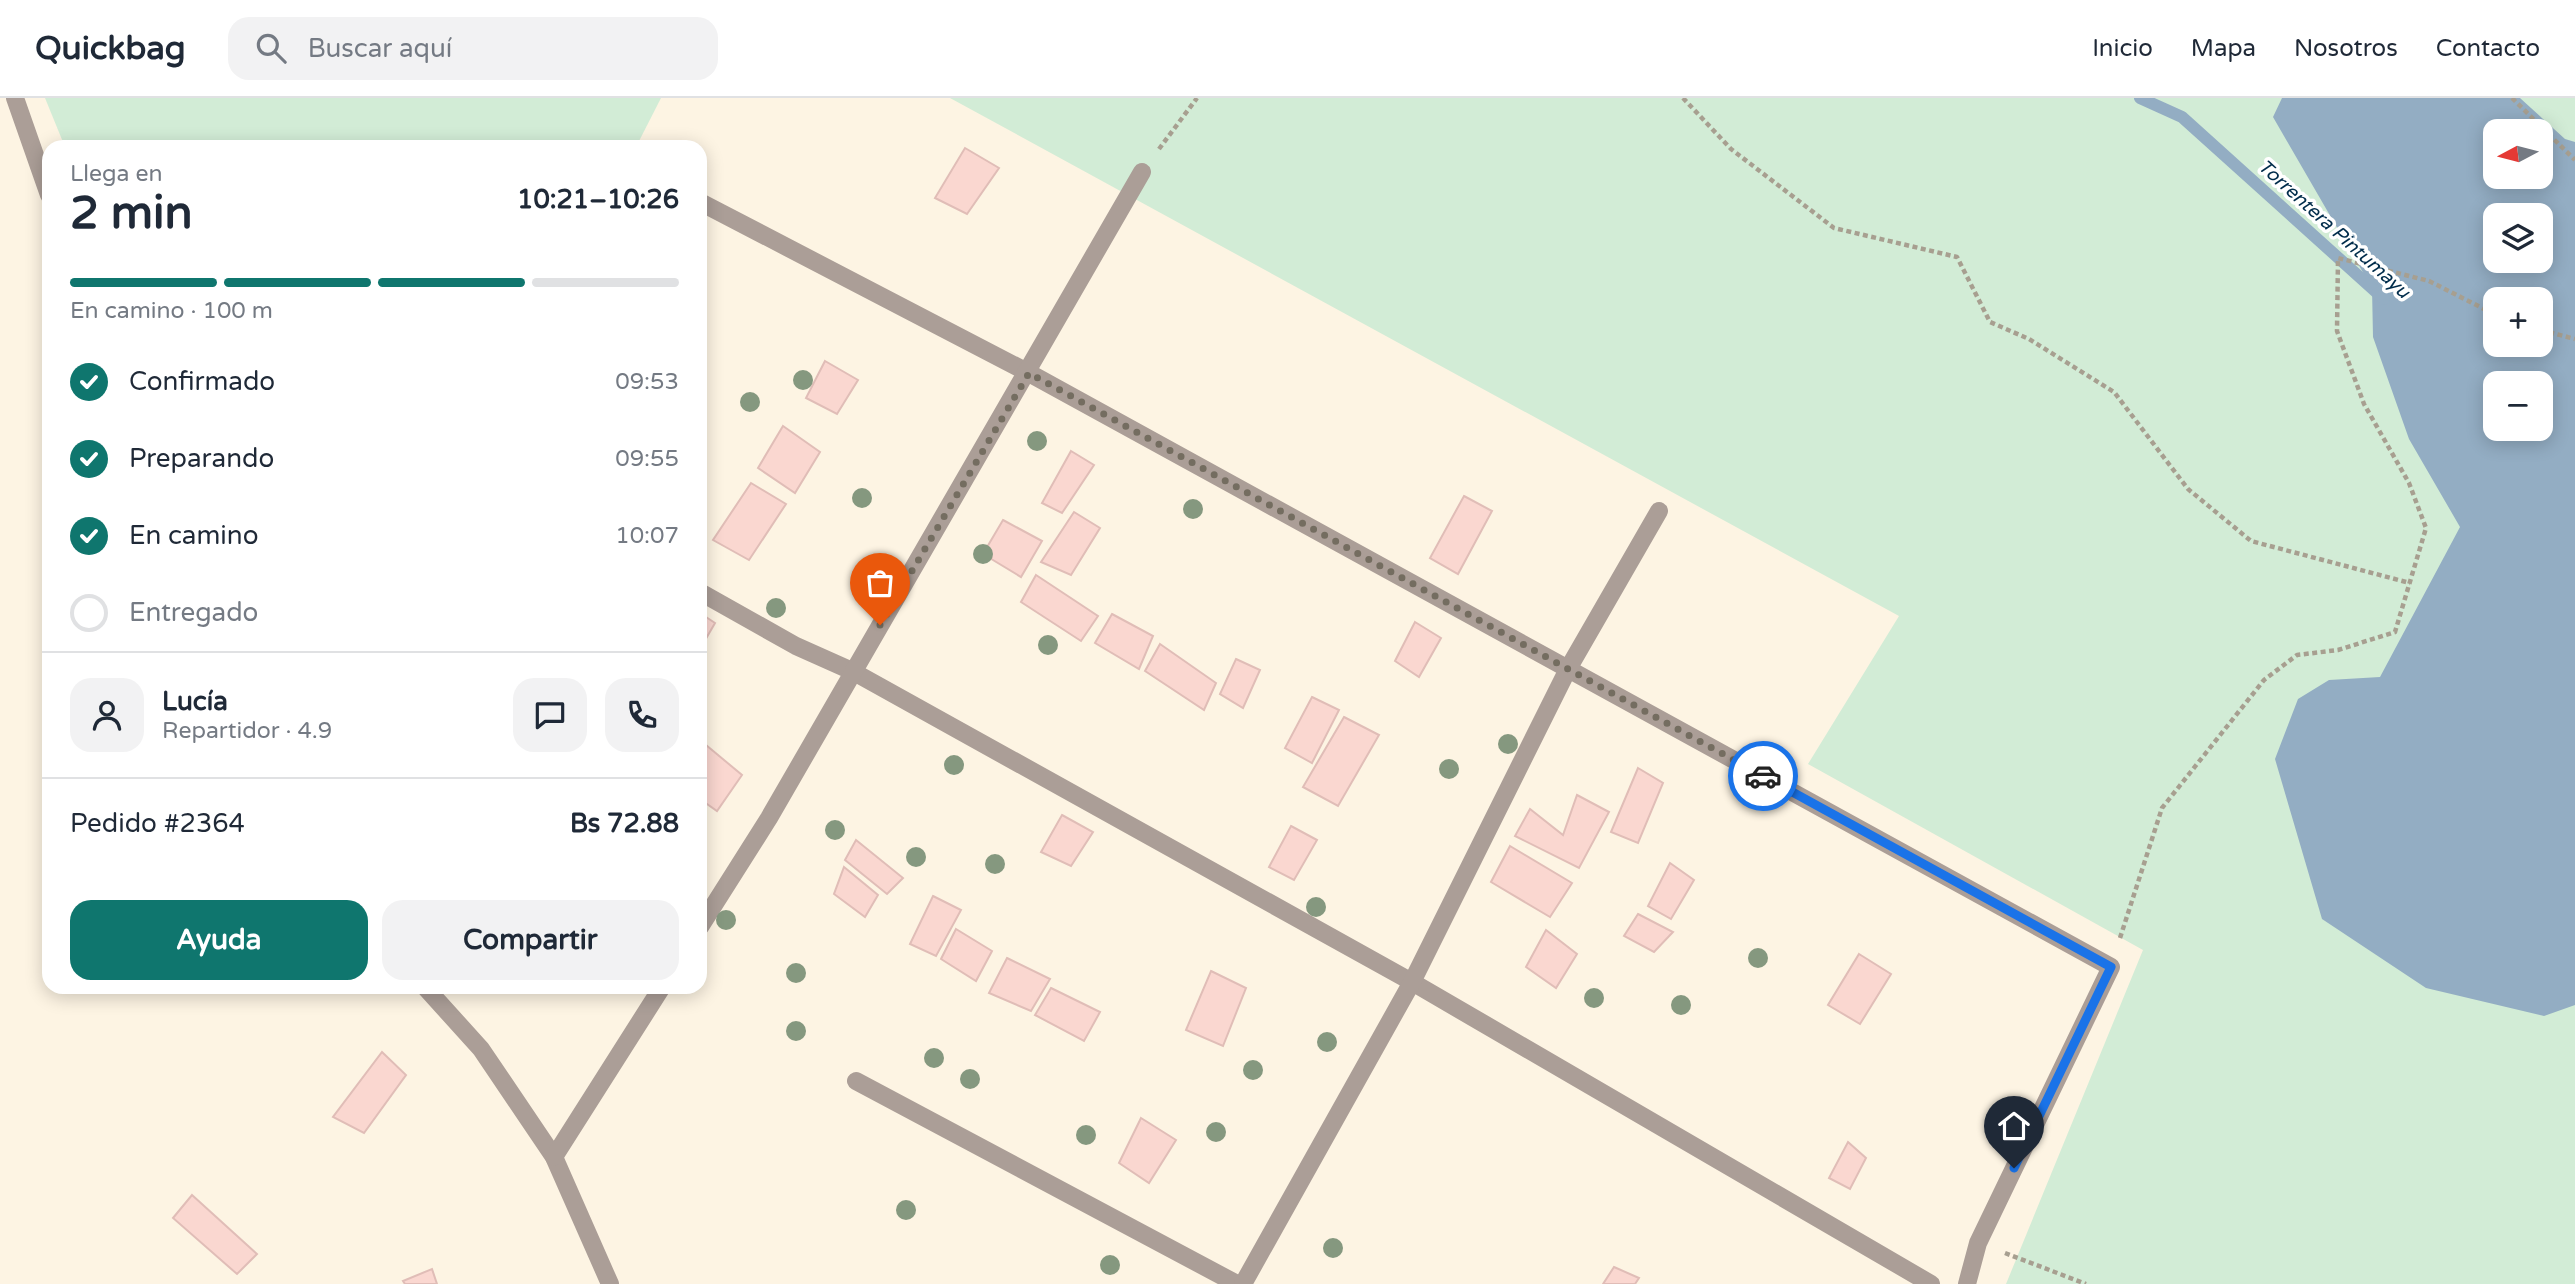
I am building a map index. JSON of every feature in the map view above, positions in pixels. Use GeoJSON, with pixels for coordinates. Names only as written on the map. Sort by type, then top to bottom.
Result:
{"type":"FeatureCollection","features":[{"type":"Feature","properties":{"kind":"street"},"geometry":{"type":"LineString","coordinates":[[15,98],[42,175]]}},
{"type":"Feature","properties":{"kind":"street"},"geometry":{"type":"LineString","coordinates":[[707,916],[769,818],[852,671],[1029,373],[1142,172]]}},
{"type":"Feature","properties":{"kind":"street"},"geometry":{"type":"LineString","coordinates":[[707,206],[1029,373],[2111,967],[1978,1243],[1967,1284]]}},
{"type":"Feature","properties":{"kind":"street"},"geometry":{"type":"LineString","coordinates":[[1243,1284],[1412,982],[1568,669],[1659,512]]}},
{"type":"Feature","properties":{"kind":"street"},"geometry":{"type":"LineString","coordinates":[[707,596],[796,646],[852,671],[1412,982],[1931,1284]]}},
{"type":"Feature","properties":{"kind":"street"},"geometry":{"type":"LineString","coordinates":[[431,994],[481,1049],[554,1157],[610,1284]]}},
{"type":"Feature","properties":{"kind":"street"},"geometry":{"type":"LineString","coordinates":[[554,1157],[658,994]]}},
{"type":"Feature","properties":{"kind":"street"},"geometry":{"type":"LineString","coordinates":[[856,1082],[1237,1284]]}},
{"type":"Feature","properties":{"kind":"path"},"geometry":{"type":"LineString","coordinates":[[1142,172],[1197,98]]}},
{"type":"Feature","properties":{"kind":"path"},"geometry":{"type":"LineString","coordinates":[[1683,98],[1731,149],[1834,228],[1957,257],[1990,322],[2029,340],[2114,392],[2188,489],[2251,541],[2410,583]]}},
{"type":"Feature","properties":{"kind":"path"},"geometry":{"type":"LineString","coordinates":[[2512,98],[2575,160]]}},
{"type":"Feature","properties":{"kind":"path"},"geometry":{"type":"LineString","coordinates":[[2111,967],[2162,808],[2264,680],[2297,655],[2338,650],[2395,632],[2426,528],[2409,483],[2364,404],[2337,331],[2338,258],[2429,281],[2483,308]]}},
{"type":"Feature","properties":{"kind":"path"},"geometry":{"type":"LineString","coordinates":[[2553,333],[2575,339]]}},
{"type":"Feature","properties":{"kind":"path"},"geometry":{"type":"LineString","coordinates":[[1978,1243],[2086,1284]]}},
{"type":"Feature","properties":{"kind":"green space"},"geometry":{"type":"Polygon","coordinates":[[[45,98],[661,98],[640,140],[62,140],[45,98]]]}},
{"type":"Feature","properties":{"kind":"green space"},"geometry":{"type":"Polygon","coordinates":[[[950,98],[2575,98],[2575,1284],[2006,1284],[2143,950],[1808,764],[1899,616],[950,98]]]}},
{"type":"Feature","properties":{"kind":"water"},"geometry":{"type":"Polygon","coordinates":[[[2282,98],[2520,98],[2543,119],[2483,119],[2483,189],[2553,189],[2553,128],[2565,139],[2575,142],[2575,1005],[2544,1016],[2426,988],[2322,919],[2275,759],[2298,699],[2329,680],[2380,677],[2460,527],[2409,439],[2373,337],[2372,288],[2273,117],[2282,98]]]}},
{"type":"Feature","properties":{"kind":"building"},"geometry":{"type":"Polygon","coordinates":[[[965,148],[999,168],[967,214],[935,198],[965,148]]]}},
{"type":"Feature","properties":{"kind":"building"},"geometry":{"type":"Polygon","coordinates":[[[825,361],[858,380],[837,414],[806,398],[825,361]]]}},
{"type":"Feature","properties":{"kind":"building"},"geometry":{"type":"Polygon","coordinates":[[[783,426],[820,452],[795,493],[758,468],[783,426]]]}},
{"type":"Feature","properties":{"kind":"building"},"geometry":{"type":"Polygon","coordinates":[[[1071,451],[1094,465],[1062,513],[1042,503],[1071,451]]]}},
{"type":"Feature","properties":{"kind":"building"},"geometry":{"type":"Polygon","coordinates":[[[751,483],[786,504],[749,560],[713,540],[751,483]]]}},
{"type":"Feature","properties":{"kind":"building"},"geometry":{"type":"Polygon","coordinates":[[[1464,496],[1492,511],[1458,574],[1430,558],[1464,496]]]}},
{"type":"Feature","properties":{"kind":"building"},"geometry":{"type":"Polygon","coordinates":[[[1074,512],[1100,528],[1071,575],[1041,562],[1074,512]]]}},
{"type":"Feature","properties":{"kind":"building"},"geometry":{"type":"Polygon","coordinates":[[[1003,520],[1042,541],[1021,577],[983,554],[1003,520]]]}},
{"type":"Feature","properties":{"kind":"building"},"geometry":{"type":"Polygon","coordinates":[[[1036,575],[1098,616],[1081,641],[1021,602],[1036,575]]]}},
{"type":"Feature","properties":{"kind":"building"},"geometry":{"type":"Polygon","coordinates":[[[1112,614],[1153,636],[1139,669],[1095,643],[1112,614]]]}},
{"type":"Feature","properties":{"kind":"building"},"geometry":{"type":"Polygon","coordinates":[[[707,618],[715,623],[707,637],[707,618]]]}},
{"type":"Feature","properties":{"kind":"building"},"geometry":{"type":"Polygon","coordinates":[[[1415,622],[1441,638],[1419,677],[1395,661],[1415,622]]]}},
{"type":"Feature","properties":{"kind":"building"},"geometry":{"type":"Polygon","coordinates":[[[1160,644],[1216,683],[1204,710],[1145,671],[1160,644]]]}},
{"type":"Feature","properties":{"kind":"building"},"geometry":{"type":"Polygon","coordinates":[[[1236,659],[1260,670],[1243,708],[1220,694],[1236,659]]]}},
{"type":"Feature","properties":{"kind":"building"},"geometry":{"type":"Polygon","coordinates":[[[1312,697],[1339,710],[1312,763],[1285,748],[1312,697]]]}},
{"type":"Feature","properties":{"kind":"building"},"geometry":{"type":"Polygon","coordinates":[[[1344,717],[1379,735],[1338,806],[1303,787],[1344,717]]]}},
{"type":"Feature","properties":{"kind":"building"},"geometry":{"type":"Polygon","coordinates":[[[707,746],[742,775],[717,811],[707,804],[707,746]]]}},
{"type":"Feature","properties":{"kind":"building"},"geometry":{"type":"Polygon","coordinates":[[[1638,768],[1663,783],[1638,843],[1611,832],[1638,768]]]}},
{"type":"Feature","properties":{"kind":"building"},"geometry":{"type":"Polygon","coordinates":[[[1577,795],[1609,812],[1579,868],[1515,836],[1530,809],[1563,835],[1577,795]]]}},
{"type":"Feature","properties":{"kind":"building"},"geometry":{"type":"Polygon","coordinates":[[[1062,815],[1093,832],[1071,866],[1041,852],[1062,815]]]}},
{"type":"Feature","properties":{"kind":"building"},"geometry":{"type":"Polygon","coordinates":[[[1291,826],[1317,840],[1294,880],[1269,867],[1291,826]]]}},
{"type":"Feature","properties":{"kind":"building"},"geometry":{"type":"Polygon","coordinates":[[[856,840],[903,878],[887,894],[845,860],[856,840]]]}},
{"type":"Feature","properties":{"kind":"building"},"geometry":{"type":"Polygon","coordinates":[[[1510,846],[1572,883],[1550,917],[1491,882],[1510,846]]]}},
{"type":"Feature","properties":{"kind":"building"},"geometry":{"type":"Polygon","coordinates":[[[1670,863],[1694,880],[1671,919],[1648,906],[1670,863]]]}},
{"type":"Feature","properties":{"kind":"building"},"geometry":{"type":"Polygon","coordinates":[[[844,867],[878,895],[865,917],[834,894],[844,867]]]}},
{"type":"Feature","properties":{"kind":"building"},"geometry":{"type":"Polygon","coordinates":[[[933,896],[961,910],[936,956],[910,944],[933,896]]]}},
{"type":"Feature","properties":{"kind":"building"},"geometry":{"type":"Polygon","coordinates":[[[1638,914],[1673,932],[1654,952],[1624,936],[1638,914]]]}},
{"type":"Feature","properties":{"kind":"building"},"geometry":{"type":"Polygon","coordinates":[[[956,929],[992,951],[976,981],[941,959],[956,929]]]}},
{"type":"Feature","properties":{"kind":"building"},"geometry":{"type":"Polygon","coordinates":[[[1546,930],[1577,954],[1556,988],[1526,967],[1546,930]]]}},
{"type":"Feature","properties":{"kind":"building"},"geometry":{"type":"Polygon","coordinates":[[[1859,954],[1891,974],[1860,1024],[1828,1005],[1859,954]]]}},
{"type":"Feature","properties":{"kind":"building"},"geometry":{"type":"Polygon","coordinates":[[[1007,958],[1050,979],[1031,1011],[989,993],[1007,958]]]}},
{"type":"Feature","properties":{"kind":"building"},"geometry":{"type":"Polygon","coordinates":[[[1211,971],[1246,988],[1223,1046],[1186,1030],[1211,971]]]}},
{"type":"Feature","properties":{"kind":"building"},"geometry":{"type":"Polygon","coordinates":[[[1051,988],[1100,1012],[1084,1041],[1035,1015],[1051,988]]]}},
{"type":"Feature","properties":{"kind":"building"},"geometry":{"type":"Polygon","coordinates":[[[382,1052],[406,1075],[364,1133],[333,1117],[382,1052]]]}},
{"type":"Feature","properties":{"kind":"building"},"geometry":{"type":"Polygon","coordinates":[[[1141,1118],[1176,1140],[1149,1183],[1119,1163],[1141,1118]]]}},
{"type":"Feature","properties":{"kind":"building"},"geometry":{"type":"Polygon","coordinates":[[[1848,1142],[1866,1158],[1850,1189],[1829,1178],[1848,1142]]]}},
{"type":"Feature","properties":{"kind":"building"},"geometry":{"type":"Polygon","coordinates":[[[192,1195],[257,1254],[237,1274],[173,1218],[192,1195]]]}},
{"type":"Feature","properties":{"kind":"building"},"geometry":{"type":"Polygon","coordinates":[[[1614,1267],[1639,1278],[1635,1284],[1603,1284],[1614,1267]]]}},
{"type":"Feature","properties":{"kind":"building"},"geometry":{"type":"Polygon","coordinates":[[[432,1269],[437,1284],[405,1284],[403,1281],[432,1269]]]}},
{"type":"Feature","properties":{"kind":"waterway","name":"Torrentera Pintumayu"},"geometry":{"type":"LineString","coordinates":[[2140,98],[2182,117],[2384,299]]}},
{"type":"Feature","properties":{"kind":"way so far"},"geometry":{"type":"LineString","coordinates":[[880,625],[1029,373],[1763,776]]}},
{"type":"Feature","properties":{"kind":"route"},"geometry":{"type":"LineString","coordinates":[[1763,776],[2111,967],[2014,1168]]}}]}
